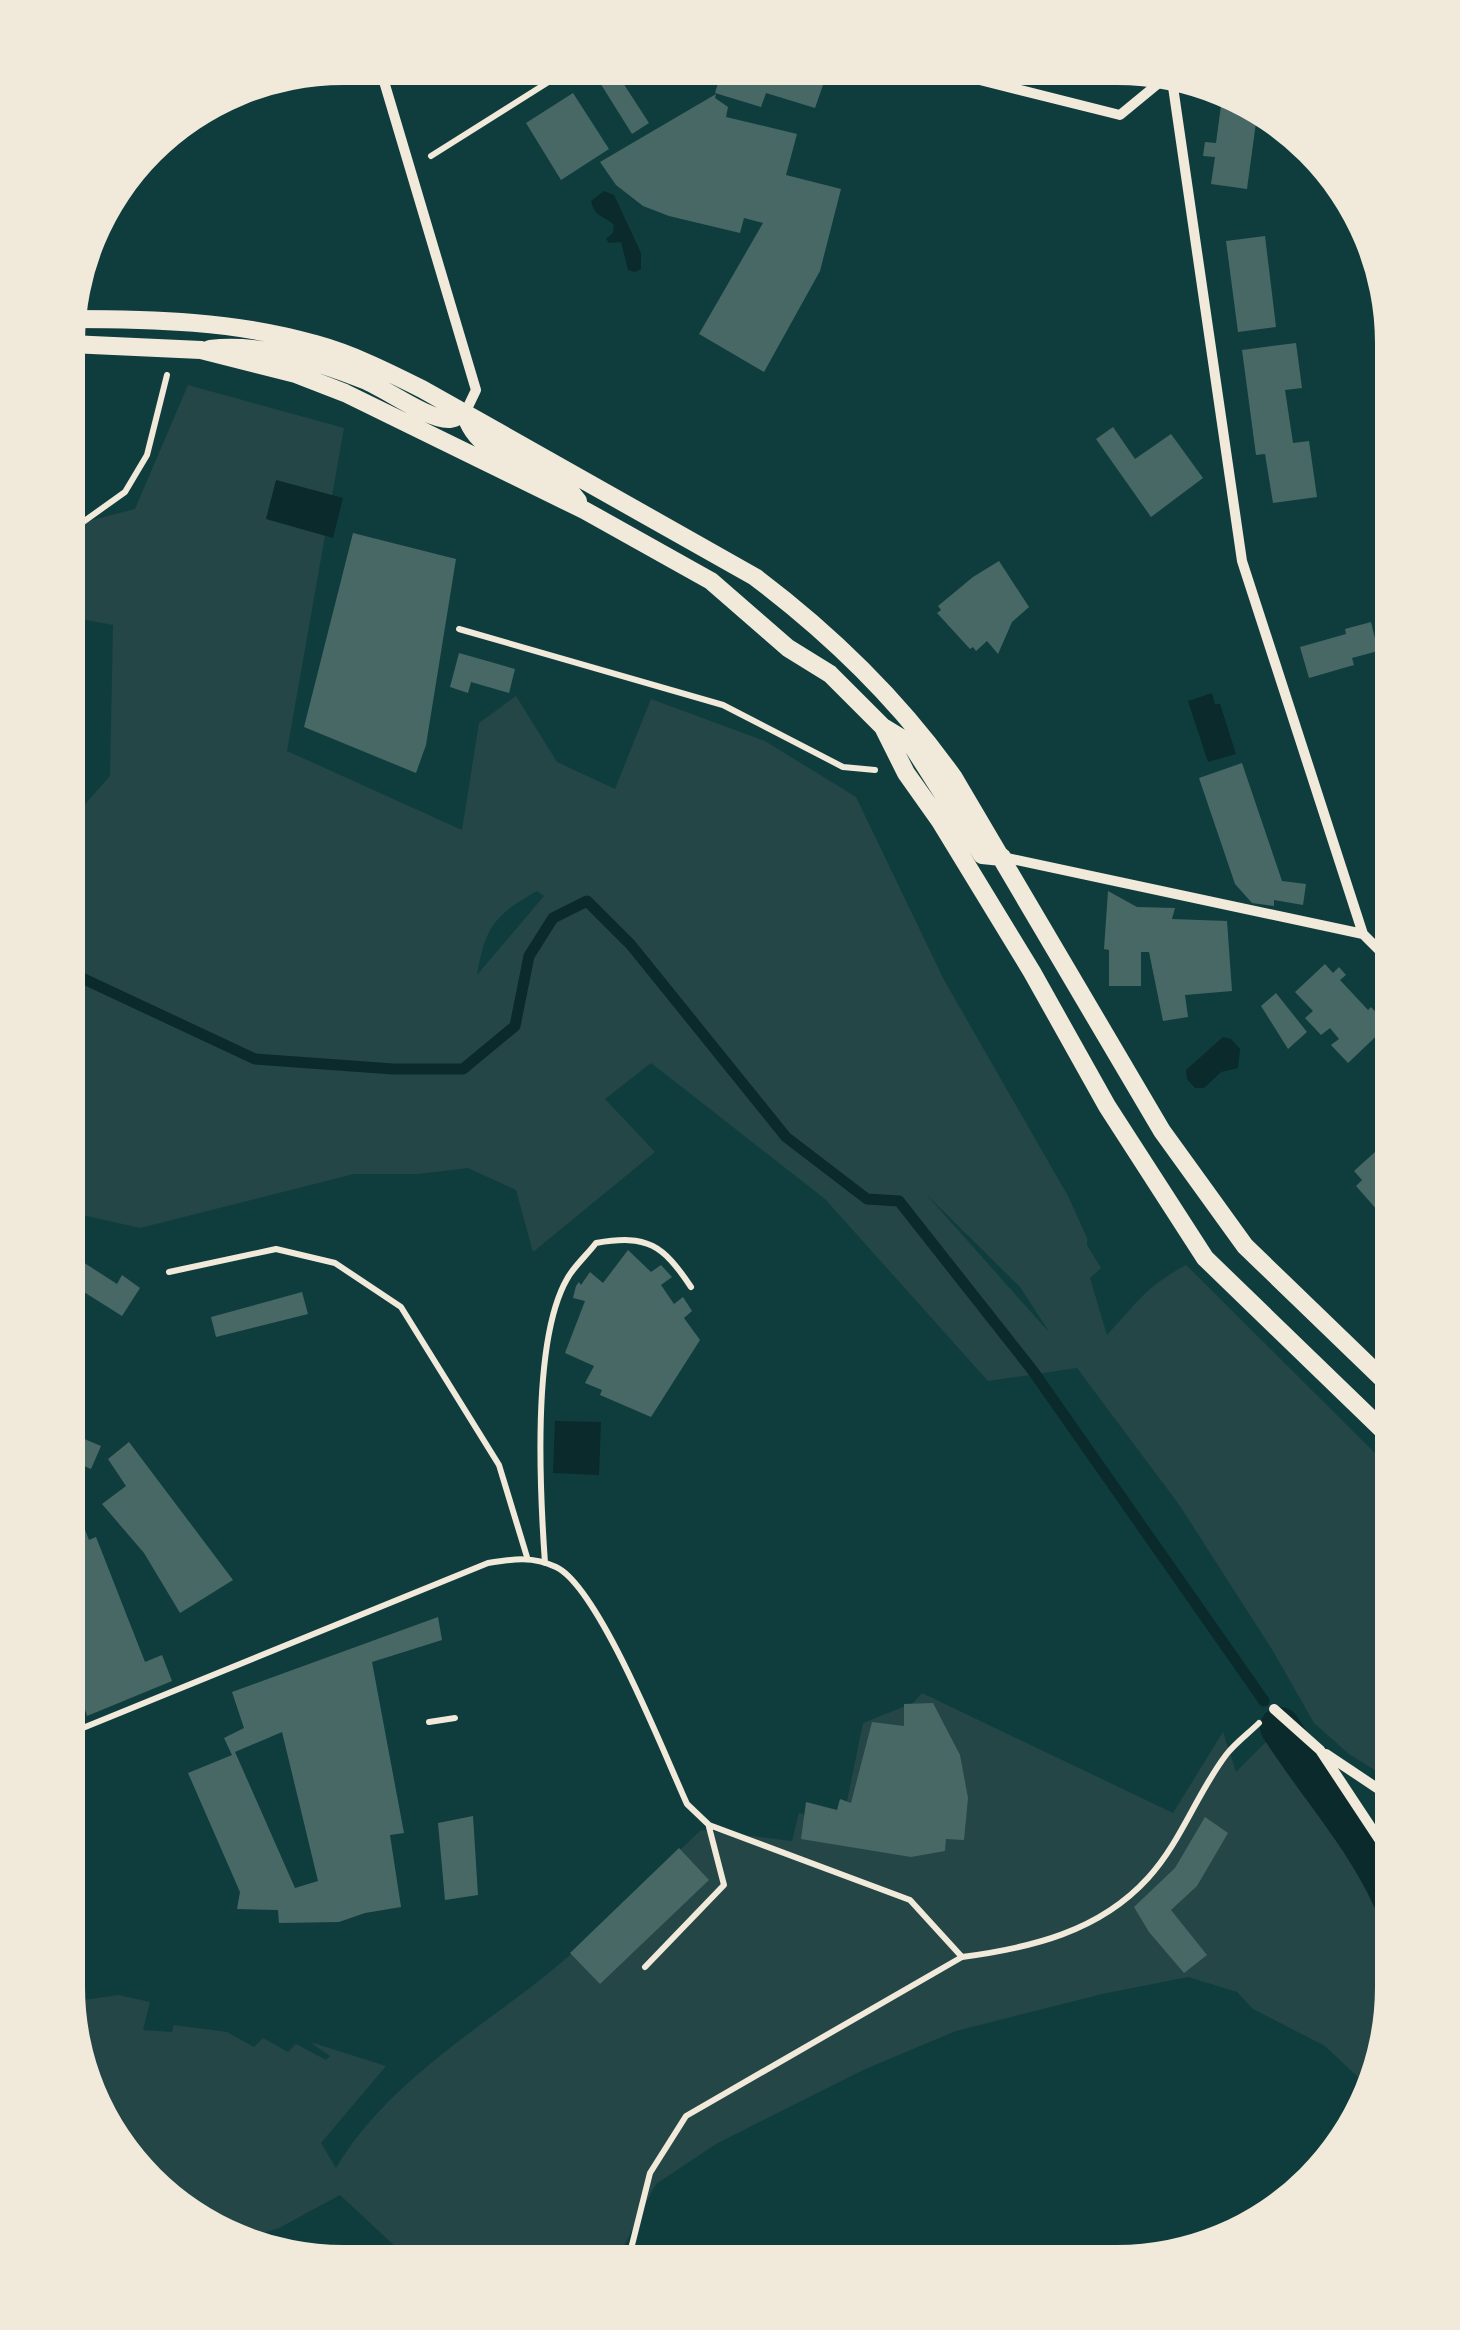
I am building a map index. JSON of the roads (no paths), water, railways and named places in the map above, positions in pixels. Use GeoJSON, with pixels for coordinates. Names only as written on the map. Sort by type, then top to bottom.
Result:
{"type":"FeatureCollection","features":[{"type":"Feature","properties":{"kind":"street"},"geometry":{"type":"LineString","coordinates":[[85,345],[200,350],[234,346],[312,362],[368,381],[449,420],[465,413],[476,390],[385,85]]}},
{"type":"Feature","properties":{"kind":"street"},"geometry":{"type":"LineString","coordinates":[[1000,85],[1120,115],[1153,88]]}},
{"type":"Feature","properties":{"kind":"street"},"geometry":{"type":"LineString","coordinates":[[1174,92],[1242,561],[1363,934],[1375,946]]}},
{"type":"Feature","properties":{"kind":"street"},"geometry":{"type":"LineString","coordinates":[[86,320],[210,324],[317,344],[373,365],[756,578],[805,614],[866,671],[922,732],[964,792],[1192,1176],[1245,1246],[1374,1371]]}},
{"type":"Feature","properties":{"kind":"street"},"geometry":{"type":"LineString","coordinates":[[200,350],[296,374],[345,393],[584,510],[711,581],[788,648],[830,674],[883,727],[911,744],[982,854],[1363,934]]}},
{"type":"Feature","properties":{"kind":"street"},"geometry":{"type":"LineString","coordinates":[[465,413],[470,431],[483,443],[573,493],[584,510]]}},
{"type":"Feature","properties":{"kind":"street"},"geometry":{"type":"LineString","coordinates":[[883,727],[906,773],[1032,972],[1107,1106],[1205,1258],[1374,1422]]}},
{"type":"Feature","properties":{"kind":"street"},"geometry":{"type":"LineString","coordinates":[[1274,1708],[1320,1750],[1374,1786]]}},
{"type":"Feature","properties":{"kind":"street"},"geometry":{"type":"LineString","coordinates":[[1320,1750],[1374,1832]]}},
{"type":"Feature","properties":{"kind":"waterway"},"geometry":{"type":"LineString","coordinates":[[85,979],[255,1059],[393,1069],[463,1069],[515,1026],[529,956],[553,918],[587,901],[631,945],[786,1137],[867,1199],[899,1201],[1033,1371],[1264,1701]]}},
{"type":"Feature","properties":{"kind":"waterway"},"geometry":{"type":"LineString","coordinates":[[1280,1727],[1374,1864]]}}]}
